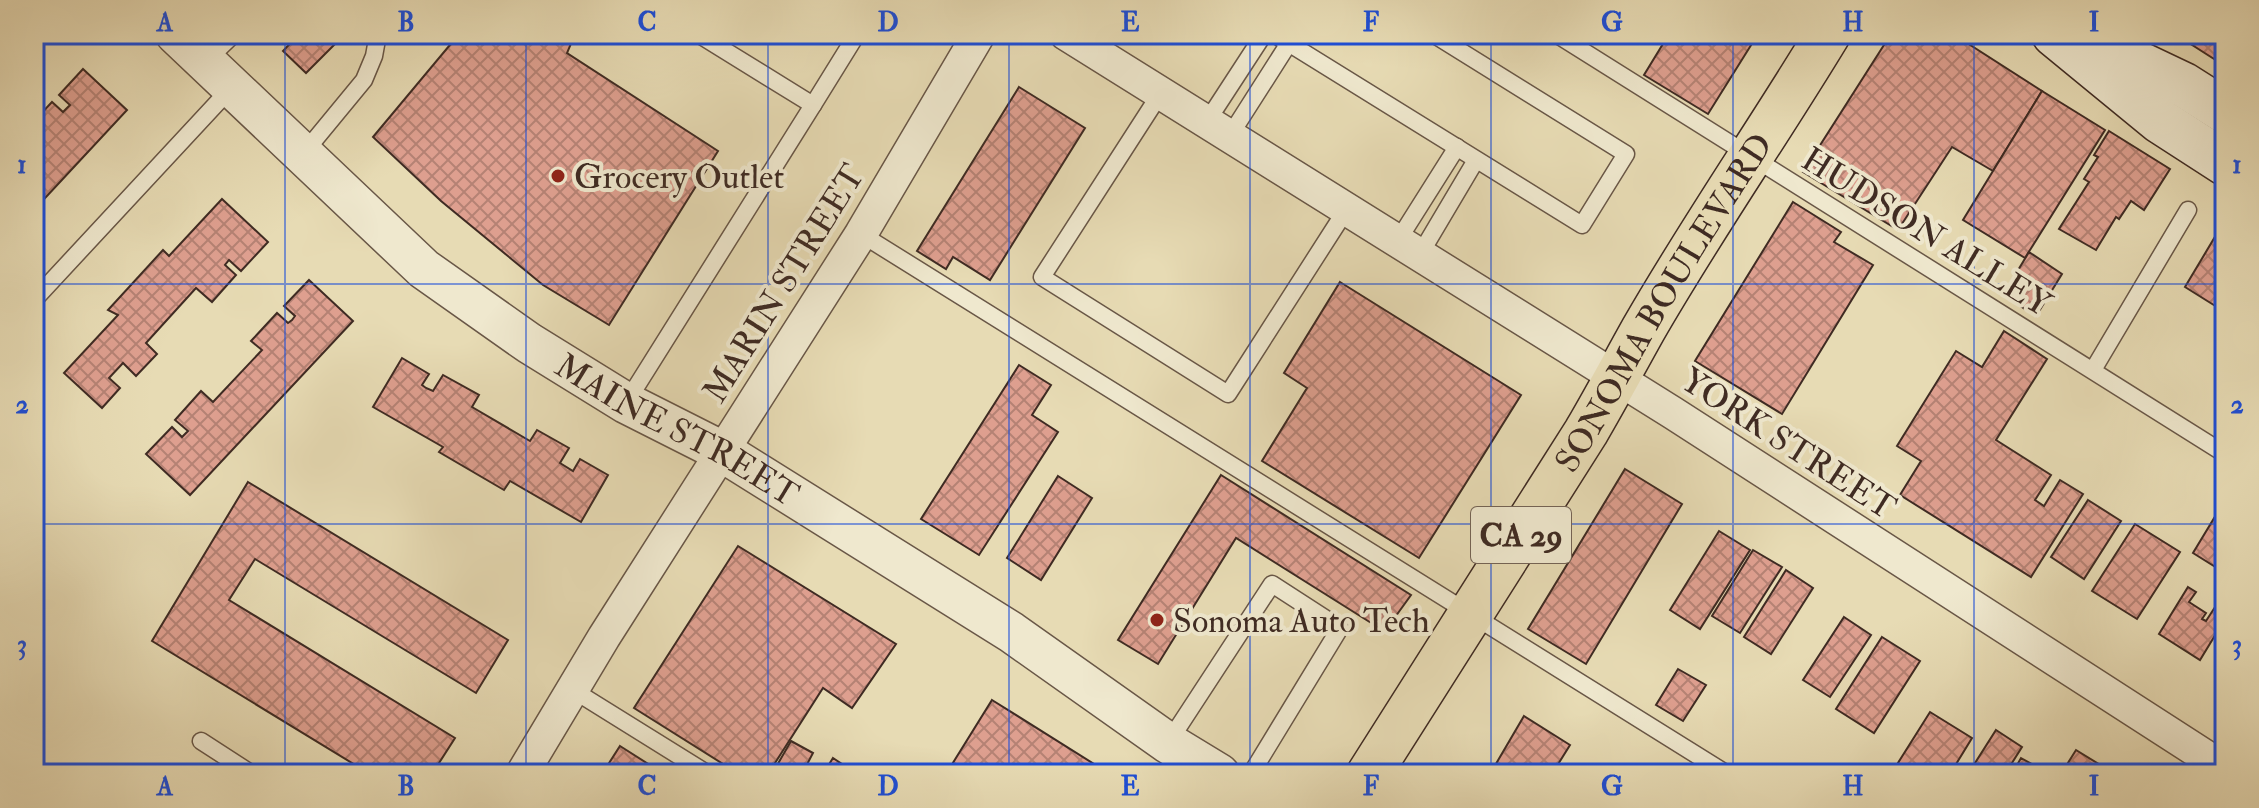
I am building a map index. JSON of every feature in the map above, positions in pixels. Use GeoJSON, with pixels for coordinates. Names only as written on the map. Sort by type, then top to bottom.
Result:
{"type":"FeatureCollection","features":[{"type":"Feature","properties":{"kind":"main road","name":"SONOMA BOULEVARD"},"geometry":{"type":"LineString","coordinates":[[1369,774],[1618,380],[1642,331],[1828,34]]}},
{"type":"Feature","properties":{"kind":"main road"},"geometry":{"type":"LineString","coordinates":[[2054,34],[2160,121],[2225,163]]}},
{"type":"Feature","properties":{"kind":"main road"},"geometry":{"type":"LineString","coordinates":[[2076,34],[2184,85],[2225,111]]}},
{"type":"Feature","properties":{"kind":"street","name":"MAINE STREET"},"geometry":{"type":"LineString","coordinates":[[176,34],[424,269],[529,343],[626,403],[723,452],[1011,632],[1168,743],[1219,774]]}},
{"type":"Feature","properties":{"kind":"street","name":"MARIN STREET"},"geometry":{"type":"LineString","coordinates":[[522,774],[604,637],[861,234],[979,34]]}},
{"type":"Feature","properties":{"kind":"street","name":"YORK STREET"},"geometry":{"type":"LineString","coordinates":[[1066,34],[1618,380],[2219,764]]}},
{"type":"Feature","properties":{"kind":"lane"},"geometry":{"type":"LineString","coordinates":[[34,300],[218,75],[234,34]]}},
{"type":"Feature","properties":{"kind":"lane"},"geometry":{"type":"LineString","coordinates":[[303,154],[364,80],[374,56],[378,34]]}},
{"type":"Feature","properties":{"kind":"lane"},"geometry":{"type":"LineString","coordinates":[[698,34],[813,105]]}},
{"type":"Feature","properties":{"kind":"lane"},"geometry":{"type":"LineString","coordinates":[[626,403],[857,34]]}},
{"type":"Feature","properties":{"kind":"lane"},"geometry":{"type":"LineString","coordinates":[[1218,130],[1264,34]]}},
{"type":"Feature","properties":{"kind":"lane"},"geometry":{"type":"LineString","coordinates":[[1218,130],[1282,38],[1582,225],[1626,154],[1433,34]]}},
{"type":"Feature","properties":{"kind":"lane","name":"HUDSON ALLEY"},"geometry":{"type":"LineString","coordinates":[[1556,34],[2225,454]]}},
{"type":"Feature","properties":{"kind":"lane"},"geometry":{"type":"LineString","coordinates":[[1160,94],[1042,277],[1228,394],[1346,210]]}},
{"type":"Feature","properties":{"kind":"lane"},"geometry":{"type":"LineString","coordinates":[[1408,249],[1457,147]]}},
{"type":"Feature","properties":{"kind":"lane"},"geometry":{"type":"LineString","coordinates":[[1408,249],[1476,160]]}},
{"type":"Feature","properties":{"kind":"lane"},"geometry":{"type":"LineString","coordinates":[[2093,370],[2188,210]]}},
{"type":"Feature","properties":{"kind":"lane"},"geometry":{"type":"LineString","coordinates":[[861,234],[1727,774]]}},
{"type":"Feature","properties":{"kind":"lane"},"geometry":{"type":"LineString","coordinates":[[1168,743],[1272,584],[1340,628],[1251,774]]}},
{"type":"Feature","properties":{"kind":"lane"},"geometry":{"type":"LineString","coordinates":[[573,690],[708,774]]}},
{"type":"Feature","properties":{"kind":"lane"},"geometry":{"type":"LineString","coordinates":[[201,741],[252,774]]}},
{"type":"Feature","properties":{"kind":"building"},"geometry":{"type":"Polygon","coordinates":[[[299,34],[345,34],[306,73],[283,51],[299,34]]]}},
{"type":"Feature","properties":{"kind":"building","name":"Grocery Outlet"},"geometry":{"type":"Polygon","coordinates":[[[459,34],[575,34],[567,53],[718,151],[609,325],[543,285],[441,201],[373,137],[459,34]]]}},
{"type":"Feature","properties":{"kind":"building"},"geometry":{"type":"Polygon","coordinates":[[[1669,34],[1758,34],[1708,114],[1644,75],[1669,34]]]}},
{"type":"Feature","properties":{"kind":"building"},"geometry":{"type":"Polygon","coordinates":[[[1891,34],[1953,34],[2042,91],[1993,171],[1952,147],[1898,230],[1803,172],[1891,34]]]}},
{"type":"Feature","properties":{"kind":"building"},"geometry":{"type":"Polygon","coordinates":[[[2175,34],[2225,34],[2225,66],[2175,34]]]}},
{"type":"Feature","properties":{"kind":"building"},"geometry":{"type":"Polygon","coordinates":[[[83,69],[127,110],[34,210],[34,121],[52,102],[63,112],[70,105],[59,95],[83,69]]]}},
{"type":"Feature","properties":{"kind":"building"},"geometry":{"type":"Polygon","coordinates":[[[1019,87],[1085,128],[990,280],[953,257],[946,269],[917,251],[1019,87]]]}},
{"type":"Feature","properties":{"kind":"building"},"geometry":{"type":"Polygon","coordinates":[[[2042,91],[2105,130],[2025,258],[1963,220],[2042,91]]]}},
{"type":"Feature","properties":{"kind":"building"},"geometry":{"type":"Polygon","coordinates":[[[2109,131],[2170,169],[2144,210],[2131,201],[2119,219],[2116,217],[2096,250],[2059,229],[2089,182],[2084,179],[2109,131]]]}},
{"type":"Feature","properties":{"kind":"building"},"geometry":{"type":"Polygon","coordinates":[[[222,199],[268,242],[241,271],[229,260],[225,265],[236,275],[212,302],[196,288],[146,343],[157,354],[136,376],[123,363],[109,378],[120,388],[102,408],[64,373],[118,315],[108,310],[163,250],[169,256],[222,199]]]}},
{"type":"Feature","properties":{"kind":"building"},"geometry":{"type":"Polygon","coordinates":[[[1793,202],[1841,232],[1834,242],[1873,265],[1782,414],[1695,361],[1793,202]]]}},
{"type":"Feature","properties":{"kind":"building"},"geometry":{"type":"Polygon","coordinates":[[[2225,220],[2225,312],[2185,287],[2225,220]]]}},
{"type":"Feature","properties":{"kind":"building"},"geometry":{"type":"Polygon","coordinates":[[[2029,252],[2062,274],[2036,316],[2003,295],[2029,252]]]}},
{"type":"Feature","properties":{"kind":"building"},"geometry":{"type":"Polygon","coordinates":[[[309,280],[353,321],[190,495],[146,454],[172,427],[182,437],[188,431],[175,420],[201,391],[213,402],[262,350],[251,341],[277,313],[288,323],[292,320],[295,316],[284,306],[309,280]]]}},
{"type":"Feature","properties":{"kind":"building"},"geometry":{"type":"Polygon","coordinates":[[[1340,282],[1521,395],[1419,558],[1262,461],[1307,388],[1284,373],[1340,282]]]}},
{"type":"Feature","properties":{"kind":"building"},"geometry":{"type":"Polygon","coordinates":[[[2004,331],[2047,359],[1996,440],[2051,475],[2035,500],[2044,506],[2060,480],[2083,494],[2031,577],[1900,495],[1921,461],[1897,446],[1956,351],[1982,367],[2004,331]]]}},
{"type":"Feature","properties":{"kind":"building"},"geometry":{"type":"Polygon","coordinates":[[[402,358],[429,374],[422,385],[426,388],[433,391],[443,375],[479,395],[472,407],[530,441],[537,430],[569,448],[560,463],[573,471],[580,459],[608,475],[581,522],[510,481],[504,490],[439,452],[443,447],[373,407],[402,358]]]}},
{"type":"Feature","properties":{"kind":"building"},"geometry":{"type":"Polygon","coordinates":[[[1019,365],[1051,385],[1032,415],[1058,432],[979,555],[921,519],[1019,365]]]}},
{"type":"Feature","properties":{"kind":"building"},"geometry":{"type":"Polygon","coordinates":[[[1625,469],[1682,504],[1586,664],[1528,629],[1625,469]]]}},
{"type":"Feature","properties":{"kind":"building"},"geometry":{"type":"Polygon","coordinates":[[[1221,475],[1411,595],[1393,620],[1376,626],[1236,538],[1158,664],[1118,640],[1221,475]]]}},
{"type":"Feature","properties":{"kind":"building"},"geometry":{"type":"Polygon","coordinates":[[[1058,476],[1092,498],[1041,580],[1007,558],[1058,476]]]}},
{"type":"Feature","properties":{"kind":"building"},"geometry":{"type":"Polygon","coordinates":[[[248,482],[508,640],[476,693],[255,559],[229,600],[455,738],[432,774],[370,774],[152,641],[248,482]]]}},
{"type":"Feature","properties":{"kind":"building"},"geometry":{"type":"Polygon","coordinates":[[[2088,500],[2121,521],[2084,579],[2051,557],[2088,500]]]}},
{"type":"Feature","properties":{"kind":"building"},"geometry":{"type":"Polygon","coordinates":[[[2225,500],[2225,573],[2193,553],[2225,500]]]}},
{"type":"Feature","properties":{"kind":"building"},"geometry":{"type":"Polygon","coordinates":[[[2135,524],[2180,552],[2137,619],[2092,591],[2135,524]]]}},
{"type":"Feature","properties":{"kind":"building"},"geometry":{"type":"Polygon","coordinates":[[[1719,531],[1750,550],[1700,629],[1670,610],[1719,531]]]}},
{"type":"Feature","properties":{"kind":"building"},"geometry":{"type":"Polygon","coordinates":[[[738,546],[896,644],[852,708],[823,688],[768,774],[739,774],[634,708],[738,546]]]}},
{"type":"Feature","properties":{"kind":"building"},"geometry":{"type":"Polygon","coordinates":[[[1753,550],[1782,567],[1740,633],[1712,616],[1753,550]]]}},
{"type":"Feature","properties":{"kind":"building"},"geometry":{"type":"Polygon","coordinates":[[[1786,570],[1813,588],[1771,654],[1744,637],[1786,570]]]}},
{"type":"Feature","properties":{"kind":"building"},"geometry":{"type":"Polygon","coordinates":[[[2188,587],[2196,592],[2189,602],[2206,613],[2202,619],[2206,621],[2217,604],[2225,609],[2225,619],[2200,660],[2159,634],[2188,587]]]}},
{"type":"Feature","properties":{"kind":"building"},"geometry":{"type":"Polygon","coordinates":[[[1844,617],[1871,635],[1830,697],[1803,680],[1844,617]]]}},
{"type":"Feature","properties":{"kind":"building"},"geometry":{"type":"Polygon","coordinates":[[[1882,637],[1920,661],[1874,733],[1836,709],[1882,637]]]}},
{"type":"Feature","properties":{"kind":"building"},"geometry":{"type":"Polygon","coordinates":[[[1678,669],[1706,685],[1683,721],[1656,705],[1678,669]]]}},
{"type":"Feature","properties":{"kind":"building"},"geometry":{"type":"Polygon","coordinates":[[[992,700],[1110,774],[946,774],[992,700]]]}},
{"type":"Feature","properties":{"kind":"building"},"geometry":{"type":"Polygon","coordinates":[[[1930,712],[1972,738],[1950,774],[1891,774],[1930,712]]]}},
{"type":"Feature","properties":{"kind":"building"},"geometry":{"type":"Polygon","coordinates":[[[1524,716],[1570,745],[1552,774],[1490,774],[1524,716]]]}},
{"type":"Feature","properties":{"kind":"building"},"geometry":{"type":"Polygon","coordinates":[[[1996,730],[2022,747],[2005,774],[1968,774],[1996,730]]]}},
{"type":"Feature","properties":{"kind":"building"},"geometry":{"type":"Polygon","coordinates":[[[791,741],[813,753],[802,774],[772,774],[791,741]]]}},
{"type":"Feature","properties":{"kind":"building"},"geometry":{"type":"Polygon","coordinates":[[[620,746],[664,774],[602,774],[620,746]]]}},
{"type":"Feature","properties":{"kind":"building"},"geometry":{"type":"Polygon","coordinates":[[[2076,750],[2115,774],[2061,774],[2076,750]]]}},
{"type":"Feature","properties":{"kind":"building"},"geometry":{"type":"Polygon","coordinates":[[[833,758],[854,772],[853,774],[823,774],[833,758]]]}},
{"type":"Feature","properties":{"kind":"building"},"geometry":{"type":"Polygon","coordinates":[[[2021,758],[2048,773],[2048,774],[2012,774],[2021,758]]]}},
{"type":"Feature","properties":{"kind":"place","name":"Grocery Outlet"},"geometry":{"type":"Point","coordinates":[558,176]}},
{"type":"Feature","properties":{"kind":"place","name":"Sonoma Auto Tech"},"geometry":{"type":"Point","coordinates":[1157,620]}}]}
